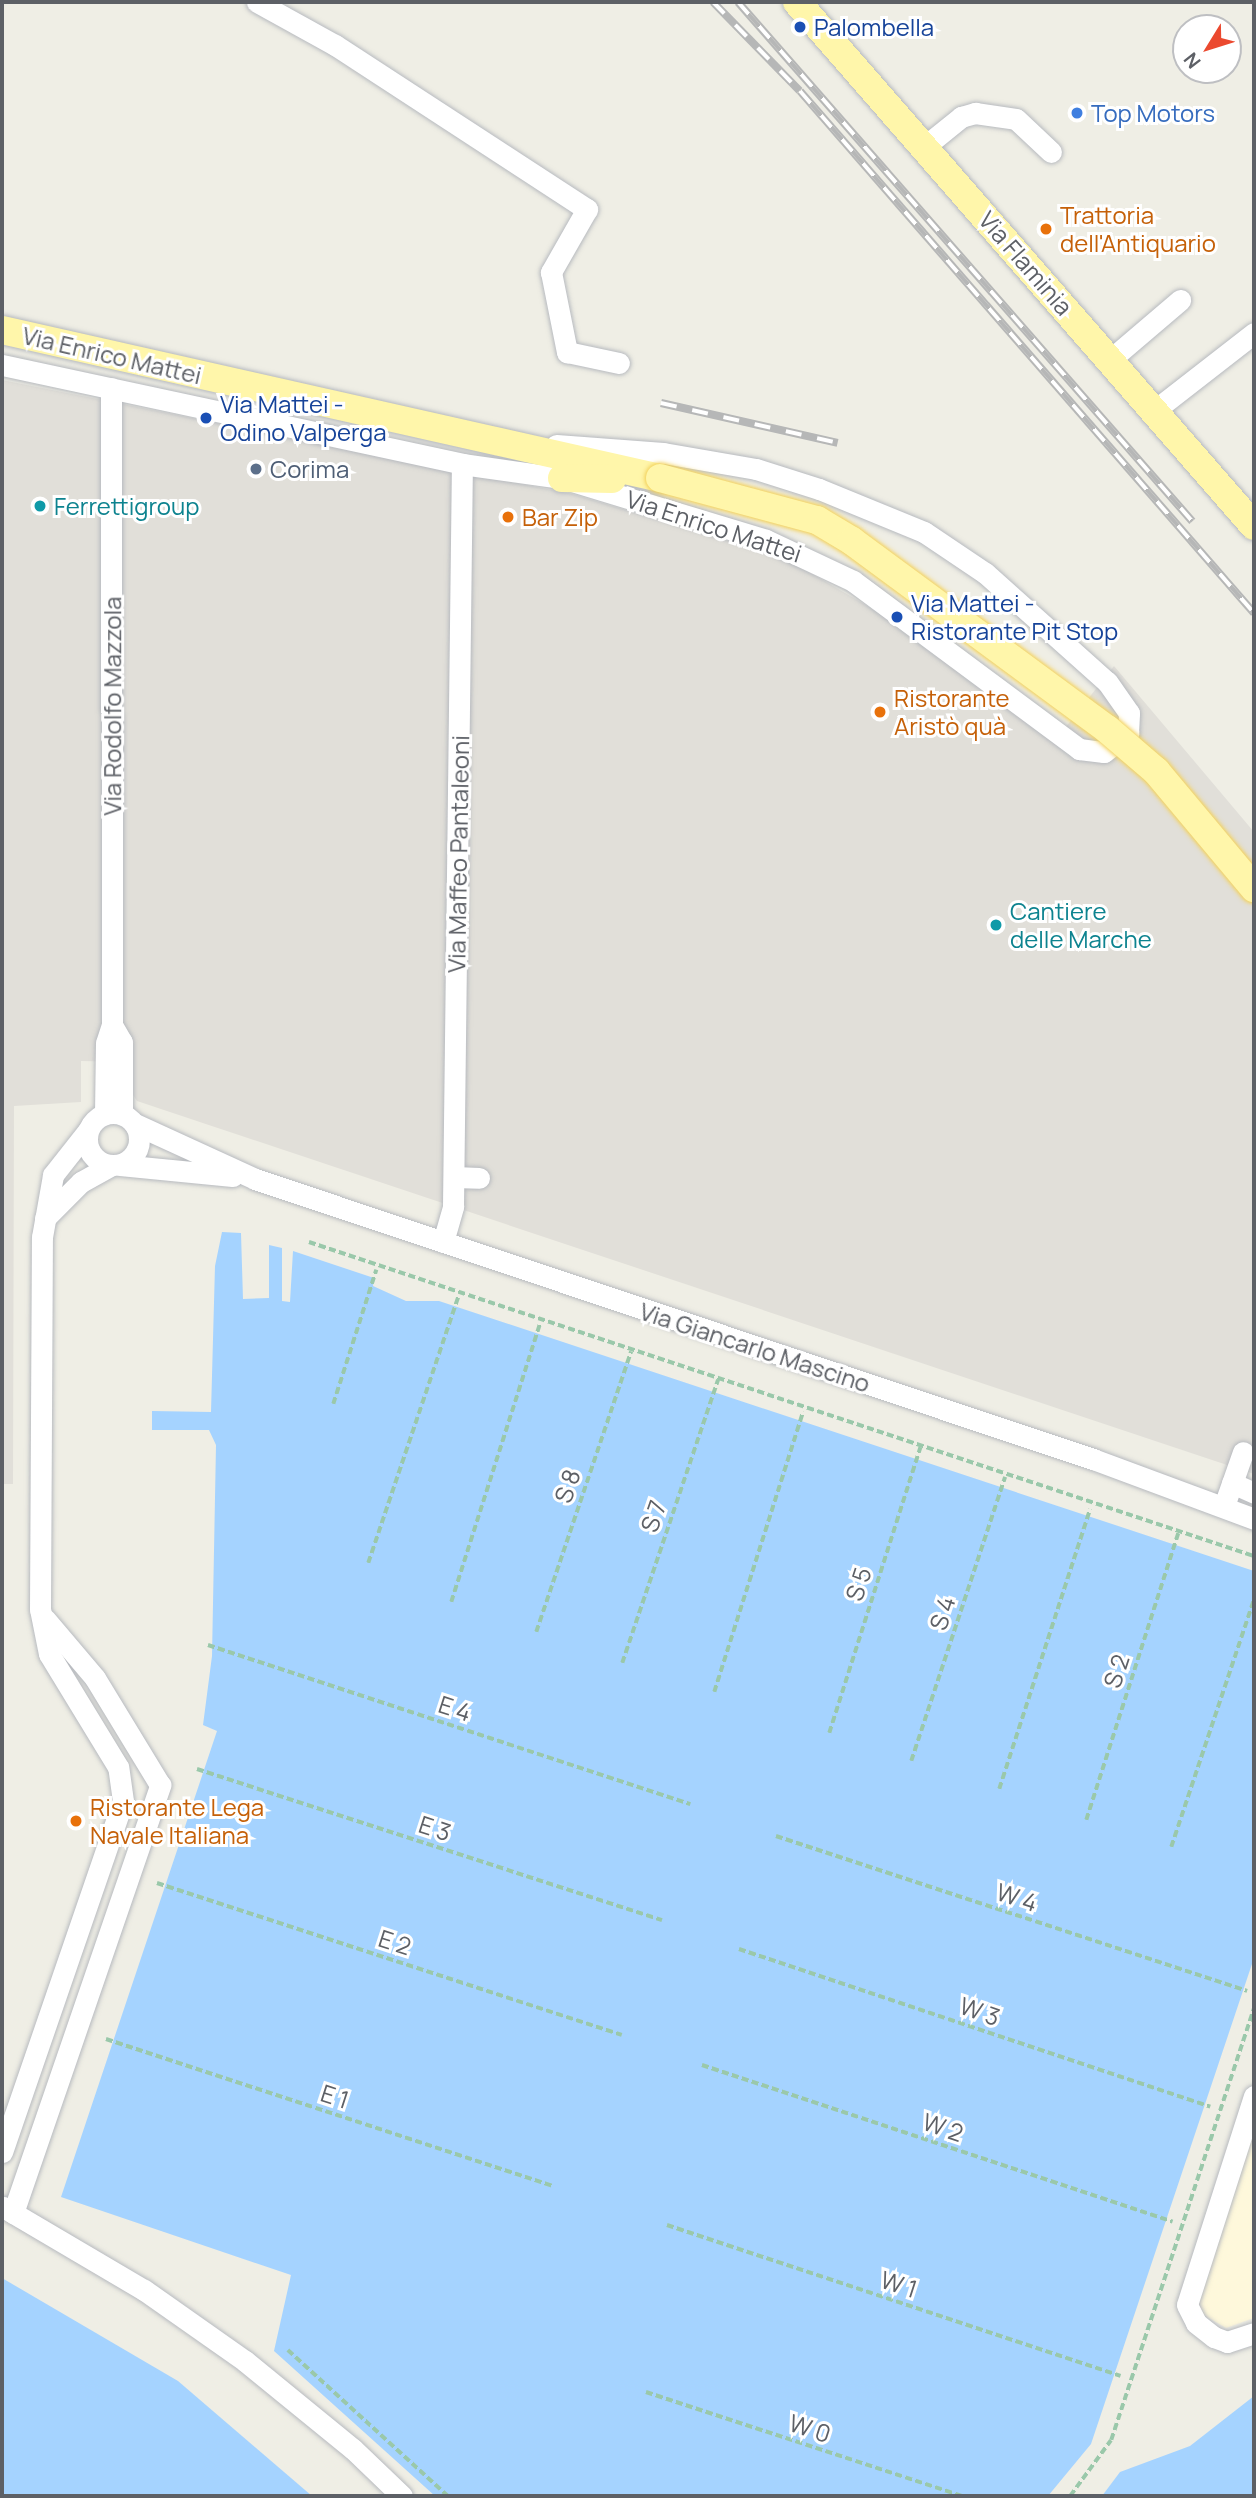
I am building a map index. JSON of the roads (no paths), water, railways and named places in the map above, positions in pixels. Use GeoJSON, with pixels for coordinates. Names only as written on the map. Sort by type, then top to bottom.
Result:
{"type":"FeatureCollection","features":[{"type":"Feature","properties":{"kind":"main road","name":"Via Flaminia"},"geometry":{"type":"LineString","coordinates":[[797,2],[1254,526]]}},
{"type":"Feature","properties":{"kind":"main road","name":"Via Enrico Mattei"},"geometry":{"type":"LineString","coordinates":[[2,330],[510,443],[660,478],[817,520],[852,541],[1107,729],[1156,771],[1254,888]]}},
{"type":"Feature","properties":{"kind":"main road"},"geometry":{"type":"LineString","coordinates":[[562,478],[660,478]]}},
{"type":"Feature","properties":{"kind":"street"},"geometry":{"type":"LineString","coordinates":[[257,2],[335,45],[587,209],[551,272],[566,352],[618,363]]}},
{"type":"Feature","properties":{"kind":"street"},"geometry":{"type":"LineString","coordinates":[[924,147],[961,117],[975,113],[1016,119],[1051,152]]}},
{"type":"Feature","properties":{"kind":"street"},"geometry":{"type":"LineString","coordinates":[[1111,359],[1180,300]]}},
{"type":"Feature","properties":{"kind":"street"},"geometry":{"type":"LineString","coordinates":[[1155,410],[1254,333]]}},
{"type":"Feature","properties":{"kind":"street","name":"Via Enrico Mattei"},"geometry":{"type":"LineString","coordinates":[[2,365],[462,464],[562,478],[811,558],[853,581],[1079,749],[1092,754],[1122,742],[1131,724],[1129,713],[1107,682],[985,573],[924,533],[819,489],[756,469],[640,450],[510,443]]}},
{"type":"Feature","properties":{"kind":"street","name":"Via Rodolfo Mazzola"},"geometry":{"type":"LineString","coordinates":[[111,387],[112,1025],[122,1042],[121,1117]]}},
{"type":"Feature","properties":{"kind":"street","name":"Via Maffeo Pantaleoni"},"geometry":{"type":"LineString","coordinates":[[443,1242],[453,1206],[454,1177],[462,464]]}},
{"type":"Feature","properties":{"kind":"street"},"geometry":{"type":"LineString","coordinates":[[1122,742],[1254,902]]}},
{"type":"Feature","properties":{"kind":"street"},"geometry":{"type":"LineString","coordinates":[[2,2152],[123,1801],[118,1767],[49,1654],[40,1609],[45,1218],[53,1175],[88,1132],[121,1117],[140,1144],[129,1161],[81,1182],[45,1218]]}},
{"type":"Feature","properties":{"kind":"street","name":"Via Giancarlo Mascino"},"geometry":{"type":"LineString","coordinates":[[121,1117],[255,1179],[1224,1506],[1254,1519]]}},
{"type":"Feature","properties":{"kind":"street"},"geometry":{"type":"LineString","coordinates":[[88,1132],[91,1154],[115,1166]]}},
{"type":"Feature","properties":{"kind":"street","name":"Via Giancarlo Mascino"},"geometry":{"type":"LineString","coordinates":[[115,1166],[255,1179]]}},
{"type":"Feature","properties":{"kind":"street"},"geometry":{"type":"LineString","coordinates":[[454,1177],[479,1178]]}},
{"type":"Feature","properties":{"kind":"street"},"geometry":{"type":"LineString","coordinates":[[1224,1506],[1243,1452]]}},
{"type":"Feature","properties":{"kind":"street"},"geometry":{"type":"LineString","coordinates":[[1232,1483],[1254,1493]]}},
{"type":"Feature","properties":{"kind":"street"},"geometry":{"type":"LineString","coordinates":[[40,1609],[52,1631],[95,1678],[160,1785],[7,2210],[144,2290],[245,2361],[353,2449],[402,2496]]}},
{"type":"Feature","properties":{"kind":"street"},"geometry":{"type":"LineString","coordinates":[[1254,2096],[1187,2305],[1196,2323],[1214,2337],[1227,2342],[1254,2333]]}},
{"type":"Feature","properties":{"kind":"water"},"geometry":{"type":"Polygon","coordinates":[[[222,1232],[241,1233],[243,1299],[269,1298],[269,1245],[282,1248],[282,1301],[290,1302],[293,1251],[374,1278],[373,1286],[406,1301],[439,1301],[1254,1571],[1254,1958],[1091,2444],[1048,2496],[435,2496],[274,2351],[291,2275],[61,2197],[217,1731],[203,1725],[212,1656],[216,1445],[209,1430],[152,1430],[152,1411],[211,1412],[215,1266],[222,1232]]]}},
{"type":"Feature","properties":{"kind":"water"},"geometry":{"type":"Polygon","coordinates":[[[2,2278],[178,2381],[312,2496],[2,2496],[2,2278]]]}},
{"type":"Feature","properties":{"kind":"water"},"geometry":{"type":"Polygon","coordinates":[[[1254,2396],[1254,2496],[1102,2496],[1120,2472],[1190,2446],[1254,2396]]]}},
{"type":"Feature","properties":{"kind":"railway"},"geometry":{"type":"LineString","coordinates":[[713,2],[800,91],[1254,613]]}},
{"type":"Feature","properties":{"kind":"railway"},"geometry":{"type":"LineString","coordinates":[[738,2],[1192,521]]}},
{"type":"Feature","properties":{"kind":"railway"},"geometry":{"type":"LineString","coordinates":[[661,403],[838,443]]}},
{"type":"Feature","properties":{"kind":"place","name":"Palombella"},"geometry":{"type":"Point","coordinates":[800,27]}},
{"type":"Feature","properties":{"kind":"place","name":"Top Motors"},"geometry":{"type":"Point","coordinates":[1077,113]}},
{"type":"Feature","properties":{"kind":"place","name":"Trattoria dell'Antiquario"},"geometry":{"type":"Point","coordinates":[1046,229]}},
{"type":"Feature","properties":{"kind":"place","name":"Via Mattei - Odino Valperga"},"geometry":{"type":"Point","coordinates":[206,418]}},
{"type":"Feature","properties":{"kind":"place","name":"Corima"},"geometry":{"type":"Point","coordinates":[256,469]}},
{"type":"Feature","properties":{"kind":"place","name":"Ferrettigroup"},"geometry":{"type":"Point","coordinates":[40,506]}},
{"type":"Feature","properties":{"kind":"place","name":"Bar Zip"},"geometry":{"type":"Point","coordinates":[508,517]}},
{"type":"Feature","properties":{"kind":"place","name":"Via Mattei - Ristorante Pit Stop"},"geometry":{"type":"Point","coordinates":[897,617]}},
{"type":"Feature","properties":{"kind":"place","name":"Ristorante Aristò quà"},"geometry":{"type":"Point","coordinates":[880,712]}},
{"type":"Feature","properties":{"kind":"place","name":"Cantiere delle Marche"},"geometry":{"type":"Point","coordinates":[996,925]}},
{"type":"Feature","properties":{"kind":"place","name":"Ristorante Lega Navale Italiana"},"geometry":{"type":"Point","coordinates":[76,1821]}}]}
